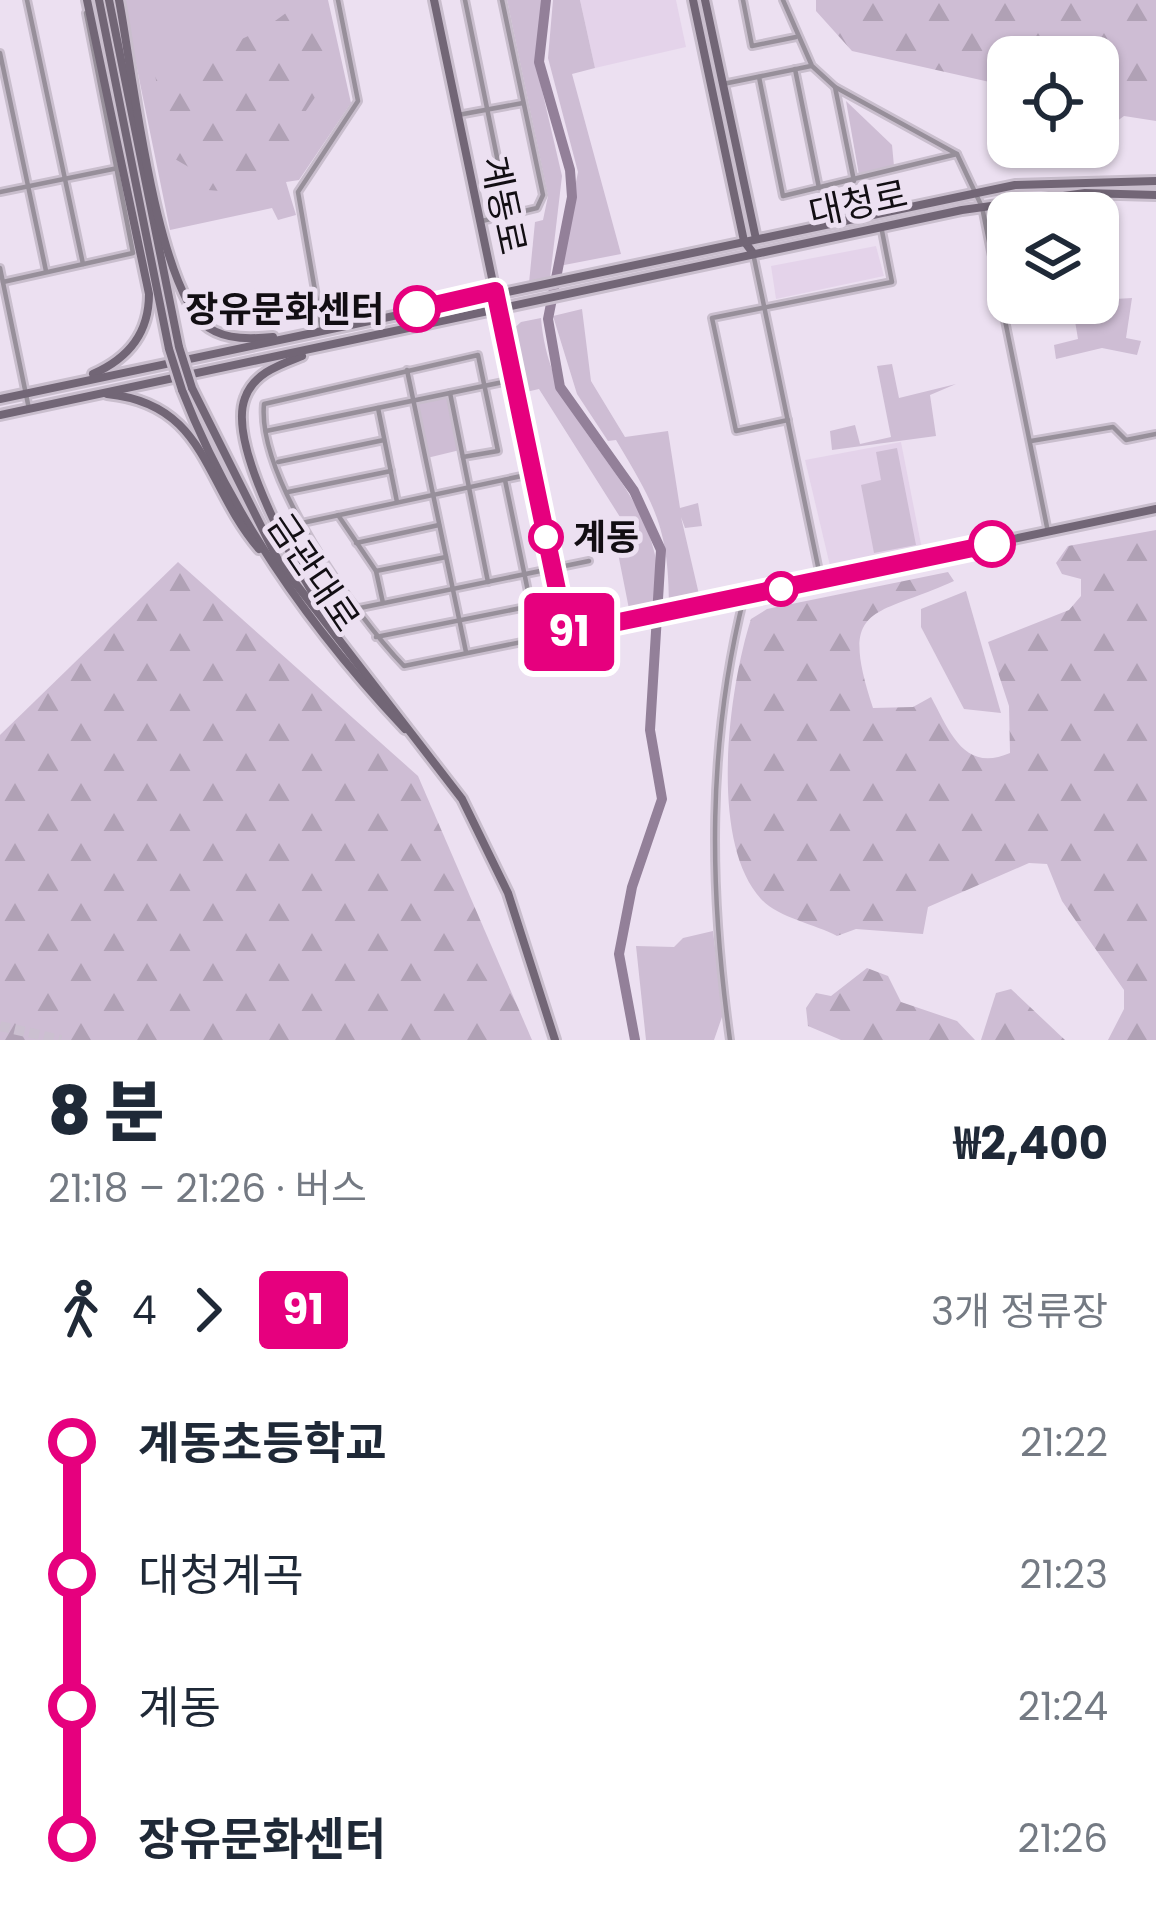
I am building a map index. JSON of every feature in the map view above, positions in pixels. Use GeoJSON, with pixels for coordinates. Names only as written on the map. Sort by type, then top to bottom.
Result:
{"type":"FeatureCollection","features":[{"type":"Feature","properties":{"kind":"main road"},"geometry":{"type":"LineString","coordinates":[[73,383],[124,357],[142,336],[149,294],[85,0]]}},
{"type":"Feature","properties":{"kind":"main road"},"geometry":{"type":"LineString","coordinates":[[99,0],[133,172],[187,389]]}},
{"type":"Feature","properties":{"kind":"main road"},"geometry":{"type":"LineString","coordinates":[[109,0],[174,348]]}},
{"type":"Feature","properties":{"kind":"main road"},"geometry":{"type":"LineString","coordinates":[[119,0],[172,274],[209,328],[250,338],[319,332]]}},
{"type":"Feature","properties":{"kind":"main road","name":"계동로"},"geometry":{"type":"LineString","coordinates":[[434,0],[566,633]]}},
{"type":"Feature","properties":{"kind":"main road"},"geometry":{"type":"LineString","coordinates":[[693,0],[744,241],[753,253]]}},
{"type":"Feature","properties":{"kind":"main road"},"geometry":{"type":"LineString","coordinates":[[705,0],[756,238],[753,253]]}},
{"type":"Feature","properties":{"kind":"main road"},"geometry":{"type":"LineString","coordinates":[[141,164],[157,205]]}},
{"type":"Feature","properties":{"kind":"main road"},"geometry":{"type":"LineString","coordinates":[[133,172],[136,249]]}},
{"type":"Feature","properties":{"kind":"main road","name":"대청로"},"geometry":{"type":"LineString","coordinates":[[495,291],[973,194],[1054,181],[1156,181]]}},
{"type":"Feature","properties":{"kind":"main road","name":"대청로"},"geometry":{"type":"LineString","coordinates":[[498,307],[982,207],[1085,194],[1156,195]]}},
{"type":"Feature","properties":{"kind":"main road"},"geometry":{"type":"LineString","coordinates":[[0,399],[495,291]]}},
{"type":"Feature","properties":{"kind":"main road"},"geometry":{"type":"LineString","coordinates":[[0,415],[498,307]]}},
{"type":"Feature","properties":{"kind":"main road"},"geometry":{"type":"LineString","coordinates":[[322,347],[258,378],[245,398],[241,422],[283,542],[358,666]]}},
{"type":"Feature","properties":{"kind":"main road","name":"금관대로"},"geometry":{"type":"LineString","coordinates":[[187,389],[279,562],[462,799],[508,892],[555,1040]]}},
{"type":"Feature","properties":{"kind":"main road","name":"금관대로"},"geometry":{"type":"LineString","coordinates":[[187,389],[217,468],[273,565],[349,670],[434,760]]}},
{"type":"Feature","properties":{"kind":"main road"},"geometry":{"type":"LineString","coordinates":[[99,394],[160,404],[187,429],[243,530],[273,565]]}},
{"type":"Feature","properties":{"kind":"main road"},"geometry":{"type":"LineString","coordinates":[[566,633],[1156,509]]}},
{"type":"Feature","properties":{"kind":"street"},"geometry":{"type":"LineString","coordinates":[[27,0],[83,264]]}},
{"type":"Feature","properties":{"kind":"street"},"geometry":{"type":"LineString","coordinates":[[3,282],[136,249],[85,0]]}},
{"type":"Feature","properties":{"kind":"street"},"geometry":{"type":"LineString","coordinates":[[319,332],[298,192],[358,100],[338,0]]}},
{"type":"Feature","properties":{"kind":"street"},"geometry":{"type":"LineString","coordinates":[[465,0],[509,216]]}},
{"type":"Feature","properties":{"kind":"street"},"geometry":{"type":"LineString","coordinates":[[480,221],[537,208],[543,195],[502,0]]}},
{"type":"Feature","properties":{"kind":"street"},"geometry":{"type":"LineString","coordinates":[[743,0],[752,46],[796,37]]}},
{"type":"Feature","properties":{"kind":"street"},"geometry":{"type":"LineString","coordinates":[[783,0],[812,66],[835,87],[957,154],[982,207],[1048,532]]}},
{"type":"Feature","properties":{"kind":"street"},"geometry":{"type":"LineString","coordinates":[[0,53],[46,272]]}},
{"type":"Feature","properties":{"kind":"street"},"geometry":{"type":"LineString","coordinates":[[723,84],[812,66]]}},
{"type":"Feature","properties":{"kind":"street"},"geometry":{"type":"LineString","coordinates":[[795,69],[819,188]]}},
{"type":"Feature","properties":{"kind":"street"},"geometry":{"type":"LineString","coordinates":[[759,77],[784,196],[957,154]]}},
{"type":"Feature","properties":{"kind":"street"},"geometry":{"type":"LineString","coordinates":[[835,87],[854,181]]}},
{"type":"Feature","properties":{"kind":"street"},"geometry":{"type":"LineString","coordinates":[[458,115],[523,103]]}},
{"type":"Feature","properties":{"kind":"street"},"geometry":{"type":"LineString","coordinates":[[0,192],[118,168]]}},
{"type":"Feature","properties":{"kind":"street"},"geometry":{"type":"LineString","coordinates":[[788,420],[736,431],[712,318],[892,282],[881,226]]}},
{"type":"Feature","properties":{"kind":"street"},"geometry":{"type":"LineString","coordinates":[[753,253],[820,580]]}},
{"type":"Feature","properties":{"kind":"street"},"geometry":{"type":"LineString","coordinates":[[0,268],[29,409]]}},
{"type":"Feature","properties":{"kind":"street"},"geometry":{"type":"LineString","coordinates":[[463,457],[498,451],[478,356],[264,404],[265,432],[302,523],[355,609],[404,666],[566,633]]}},
{"type":"Feature","properties":{"kind":"street"},"geometry":{"type":"LineString","coordinates":[[407,370],[466,653]]}},
{"type":"Feature","properties":{"kind":"street"},"geometry":{"type":"LineString","coordinates":[[265,432],[513,380]]}},
{"type":"Feature","properties":{"kind":"street"},"geometry":{"type":"LineString","coordinates":[[450,393],[488,582]]}},
{"type":"Feature","properties":{"kind":"street"},"geometry":{"type":"LineString","coordinates":[[377,408],[397,502]]}},
{"type":"Feature","properties":{"kind":"street"},"geometry":{"type":"LineString","coordinates":[[1030,441],[1113,427],[1126,440],[1156,434]]}},
{"type":"Feature","properties":{"kind":"street"},"geometry":{"type":"LineString","coordinates":[[276,462],[384,440]]}},
{"type":"Feature","properties":{"kind":"street"},"geometry":{"type":"LineString","coordinates":[[288,492],[391,471]]}},
{"type":"Feature","properties":{"kind":"street"},"geometry":{"type":"LineString","coordinates":[[302,523],[533,474]]}},
{"type":"Feature","properties":{"kind":"street"},"geometry":{"type":"LineString","coordinates":[[376,638],[531,605],[505,480]]}},
{"type":"Feature","properties":{"kind":"street"},"geometry":{"type":"LineString","coordinates":[[338,515],[376,571],[382,603]]}},
{"type":"Feature","properties":{"kind":"street"},"geometry":{"type":"LineString","coordinates":[[356,543],[440,525]]}},
{"type":"Feature","properties":{"kind":"street"},"geometry":{"type":"LineString","coordinates":[[376,571],[446,556]]}},
{"type":"Feature","properties":{"kind":"street"},"geometry":{"type":"LineString","coordinates":[[355,609],[589,561]]}},
{"type":"Feature","properties":{"kind":"street"},"geometry":{"type":"LineString","coordinates":[[730,1040],[711,847],[727,667],[744,597]]}},
{"type":"Feature","properties":{"kind":"shaded area"},"geometry":{"type":"Polygon","coordinates":[[[580,0],[676,0],[686,47],[595,68],[580,0]]]}},
{"type":"Feature","properties":{"kind":"shaded area"},"geometry":{"type":"Polygon","coordinates":[[[876,246],[884,276],[776,299],[771,266],[876,246]]]}},
{"type":"Feature","properties":{"kind":"shaded area"},"geometry":{"type":"Polygon","coordinates":[[[901,442],[922,549],[831,570],[805,460],[901,442]]]}},
{"type":"Feature","properties":{"kind":"green space"},"geometry":{"type":"Polygon","coordinates":[[[123,0],[328,0],[351,103],[299,180],[286,182],[296,215],[278,220],[272,208],[170,230],[123,0]]]}},
{"type":"Feature","properties":{"kind":"green space"},"geometry":{"type":"Polygon","coordinates":[[[507,0],[542,0],[535,60],[562,176],[550,278],[529,283],[535,222],[543,220],[548,196],[507,0]]]}},
{"type":"Feature","properties":{"kind":"green space"},"geometry":{"type":"Polygon","coordinates":[[[553,0],[580,0],[595,68],[572,74],[621,254],[559,266],[578,172],[548,58],[553,0]]]}},
{"type":"Feature","properties":{"kind":"green space"},"geometry":{"type":"Polygon","coordinates":[[[816,0],[1156,0],[1156,121],[1124,116],[1119,120],[1119,36],[987,36],[987,81],[852,51],[816,11],[816,0]]]}},
{"type":"Feature","properties":{"kind":"green space"},"geometry":{"type":"Polygon","coordinates":[[[296,4],[329,15],[328,78],[295,127],[298,167],[243,193],[208,190],[199,173],[168,155],[154,68],[248,37],[296,4]]]}},
{"type":"Feature","properties":{"kind":"green space"},"geometry":{"type":"Polygon","coordinates":[[[846,101],[892,145],[894,166],[859,175],[846,101]]]}},
{"type":"Feature","properties":{"kind":"green space"},"geometry":{"type":"Polygon","coordinates":[[[1132,298],[1126,338],[1141,341],[1137,355],[1102,348],[1056,359],[1054,345],[1078,339],[1076,324],[1119,324],[1119,299],[1132,298]]]}},
{"type":"Feature","properties":{"kind":"green space"},"geometry":{"type":"Polygon","coordinates":[[[582,309],[591,381],[625,437],[668,431],[680,508],[698,503],[702,526],[685,528],[681,517],[701,603],[669,609],[658,520],[616,440],[608,441],[577,394],[553,316],[582,309]]]}},
{"type":"Feature","properties":{"kind":"green space"},"geometry":{"type":"Polygon","coordinates":[[[541,318],[559,387],[645,524],[656,562],[653,612],[631,619],[612,523],[620,517],[539,389],[526,392],[510,332],[521,322],[541,318]]]}},
{"type":"Feature","properties":{"kind":"green space"},"geometry":{"type":"Polygon","coordinates":[[[892,364],[899,398],[956,384],[930,395],[936,436],[832,450],[830,431],[855,425],[860,444],[891,437],[877,366],[892,364]]]}},
{"type":"Feature","properties":{"kind":"green space"},"geometry":{"type":"Polygon","coordinates":[[[448,394],[460,450],[427,458],[415,401],[448,394]]]}},
{"type":"Feature","properties":{"kind":"green space"},"geometry":{"type":"Polygon","coordinates":[[[897,448],[916,545],[874,553],[861,485],[881,480],[876,452],[897,448]]]}},
{"type":"Feature","properties":{"kind":"green space"},"geometry":{"type":"Polygon","coordinates":[[[1156,530],[1156,1040],[1108,1040],[1124,1009],[1124,990],[1062,901],[1047,864],[1029,863],[928,907],[923,934],[856,929],[837,936],[787,916],[761,899],[744,873],[729,803],[731,723],[751,619],[767,609],[948,572],[954,581],[870,619],[862,631],[863,674],[873,708],[913,707],[931,697],[960,746],[981,758],[994,758],[1010,753],[1009,706],[988,642],[1069,610],[1081,596],[1081,579],[1062,574],[1056,563],[1068,546],[1156,530]]]}},
{"type":"Feature","properties":{"kind":"green space"},"geometry":{"type":"Polygon","coordinates":[[[178,562],[418,776],[532,1040],[0,1040],[0,735],[178,562]]]}},
{"type":"Feature","properties":{"kind":"green space"},"geometry":{"type":"Polygon","coordinates":[[[966,591],[1001,713],[964,709],[921,627],[921,609],[966,591]]]}},
{"type":"Feature","properties":{"kind":"green space"},"geometry":{"type":"Polygon","coordinates":[[[713,931],[723,1014],[714,1040],[646,1040],[636,946],[674,947],[683,938],[713,931]]]}},
{"type":"Feature","properties":{"kind":"green space"},"geometry":{"type":"Polygon","coordinates":[[[867,968],[888,976],[901,1002],[957,1021],[975,1040],[841,1040],[808,1026],[806,1008],[816,993],[831,996],[867,968]]]}},
{"type":"Feature","properties":{"kind":"green space"},"geometry":{"type":"Polygon","coordinates":[[[1011,989],[1065,1040],[981,1040],[996,993],[1011,989]]]}},
{"type":"Feature","properties":{"kind":"waterway"},"geometry":{"type":"LineString","coordinates":[[546,0],[539,62],[570,170],[572,197],[548,319],[560,387],[634,491],[661,550],[650,730],[662,799],[632,887],[619,954],[635,1040]]}},
{"type":"Feature","properties":{"kind":"tunnel"},"geometry":{"type":"LineString","coordinates":[[0,1026],[61,1040]]}},
{"type":"Feature","properties":{"kind":"bus line","name":"91"},"geometry":{"type":"LineString","coordinates":[[417,309],[495,291],[566,633],[992,544]]}},
{"type":"Feature","properties":{"kind":"place","name":"장유문화센터"},"geometry":{"type":"Point","coordinates":[417,309]}},
{"type":"Feature","properties":{"kind":"place","name":"계동"},"geometry":{"type":"Point","coordinates":[546,537]}}]}
